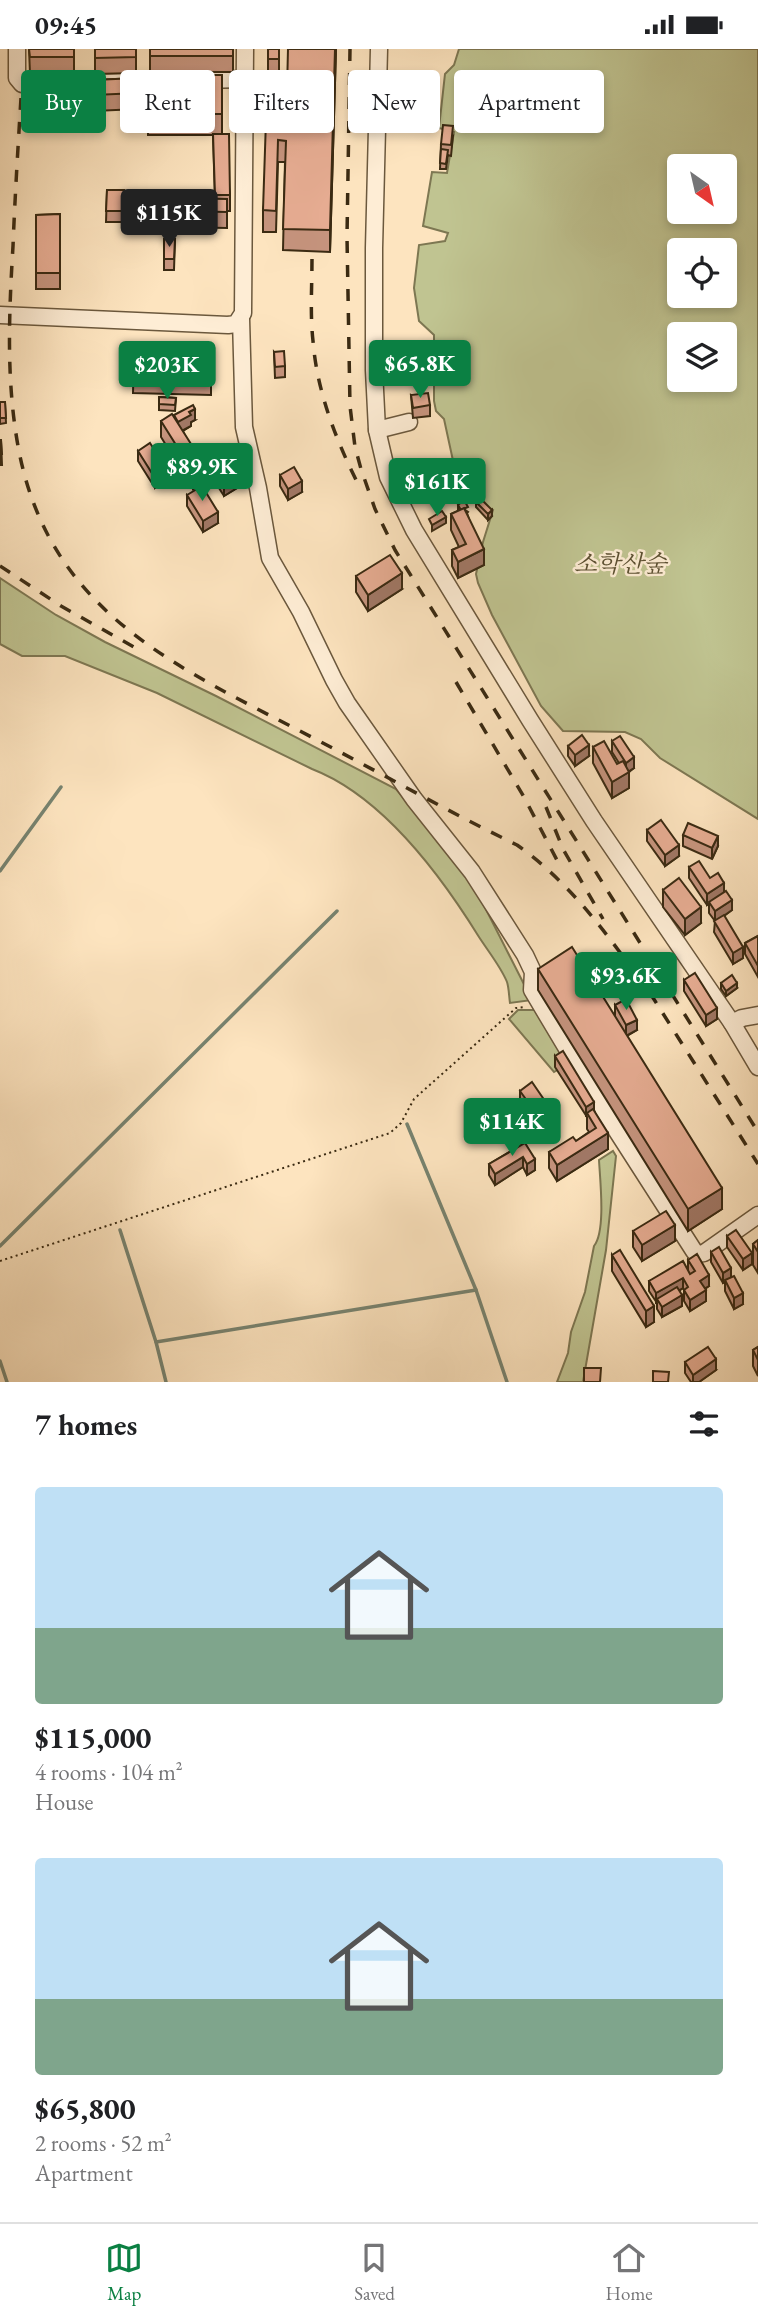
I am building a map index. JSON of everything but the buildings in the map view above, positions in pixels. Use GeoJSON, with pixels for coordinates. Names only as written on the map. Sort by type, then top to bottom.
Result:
{"type":"FeatureCollection","features":[{"type":"Feature","properties":{"kind":"street"},"geometry":{"type":"LineString","coordinates":[[17,49],[16,78],[26,85],[229,79]]}},
{"type":"Feature","properties":{"kind":"street"},"geometry":{"type":"LineString","coordinates":[[244,70],[245,49]]}},
{"type":"Feature","properties":{"kind":"street"},"geometry":{"type":"LineString","coordinates":[[379,49],[374,381],[377,430],[388,477],[452,595],[594,821],[732,1023],[758,1067]]}},
{"type":"Feature","properties":{"kind":"street"},"geometry":{"type":"LineString","coordinates":[[244,133],[241,319],[244,427],[270,558],[347,703],[414,799],[456,849],[525,955],[533,972],[532,990],[606,1114],[694,1251],[698,1254],[704,1253],[758,1216]]}},
{"type":"Feature","properties":{"kind":"street"},"geometry":{"type":"LineString","coordinates":[[0,315],[228,325],[236,324],[241,319]]}},
{"type":"Feature","properties":{"kind":"street"},"geometry":{"type":"LineString","coordinates":[[377,430],[409,422]]}},
{"type":"Feature","properties":{"kind":"street"},"geometry":{"type":"LineString","coordinates":[[732,1023],[758,1015]]}},
{"type":"Feature","properties":{"kind":"path"},"geometry":{"type":"LineString","coordinates":[[0,1261],[390,1133],[397,1128],[414,1100],[516,1008],[541,1005]]}},
{"type":"Feature","properties":{"kind":"green space","name":"소학산숲"},"geometry":{"type":"Polygon","coordinates":[[[459,49],[758,49],[758,819],[660,758],[641,739],[625,732],[563,731],[541,706],[492,615],[478,583],[476,574],[493,510],[460,493],[444,419],[436,411],[434,401],[434,335],[419,321],[414,288],[419,245],[445,241],[448,233],[423,226],[432,172],[447,173],[454,132],[440,128],[445,74],[454,65],[459,49]]]}},
{"type":"Feature","properties":{"kind":"green space"},"geometry":{"type":"Polygon","coordinates":[[[0,578],[56,615],[105,642],[396,789],[467,872],[532,1000],[510,1003],[508,984],[501,971],[446,888],[407,839],[362,798],[338,781],[157,693],[65,656],[22,656],[0,644],[0,578]]]}},
{"type":"Feature","properties":{"kind":"green space"},"geometry":{"type":"Polygon","coordinates":[[[518,1010],[538,1010],[569,1063],[554,1072],[509,1019],[518,1010]]]}},
{"type":"Feature","properties":{"kind":"green space"},"geometry":{"type":"Polygon","coordinates":[[[613,1151],[616,1156],[606,1250],[583,1382],[557,1382],[568,1353],[571,1332],[585,1292],[600,1229],[599,1160],[613,1151]]]}},
{"type":"Feature","properties":{"kind":"waterway"},"geometry":{"type":"LineString","coordinates":[[0,871],[61,787]]}},
{"type":"Feature","properties":{"kind":"waterway"},"geometry":{"type":"LineString","coordinates":[[0,1246],[337,911]]}},
{"type":"Feature","properties":{"kind":"waterway"},"geometry":{"type":"LineString","coordinates":[[407,1124],[476,1290],[507,1382]]}},
{"type":"Feature","properties":{"kind":"waterway"},"geometry":{"type":"LineString","coordinates":[[120,1230],[166,1382]]}},
{"type":"Feature","properties":{"kind":"waterway"},"geometry":{"type":"LineString","coordinates":[[156,1342],[476,1290]]}},
{"type":"Feature","properties":{"kind":"waterway"},"geometry":{"type":"LineString","coordinates":[[0,1361],[7,1382]]}},
{"type":"Feature","properties":{"kind":"railway"},"geometry":{"type":"LineString","coordinates":[[350,49],[347,237],[350,406],[355,447],[375,509],[395,550],[758,1132]]}},
{"type":"Feature","properties":{"kind":"railway"},"geometry":{"type":"LineString","coordinates":[[21,98],[10,296],[14,421],[34,505],[59,554],[91,596],[129,631],[173,661],[220,689],[517,845],[557,878],[592,916],[654,999]]}},
{"type":"Feature","properties":{"kind":"railway"},"geometry":{"type":"LineString","coordinates":[[312,259],[311,310],[315,360],[335,433],[359,486]]}},
{"type":"Feature","properties":{"kind":"railway"},"geometry":{"type":"LineString","coordinates":[[0,566],[61,606],[141,651]]}},
{"type":"Feature","properties":{"kind":"railway"},"geometry":{"type":"LineString","coordinates":[[456,682],[524,797],[559,864]]}},
{"type":"Feature","properties":{"kind":"railway"},"geometry":{"type":"LineString","coordinates":[[546,807],[563,849],[603,919]]}},
{"type":"Feature","properties":{"kind":"railway"},"geometry":{"type":"LineString","coordinates":[[650,993],[758,1164]]}}]}
